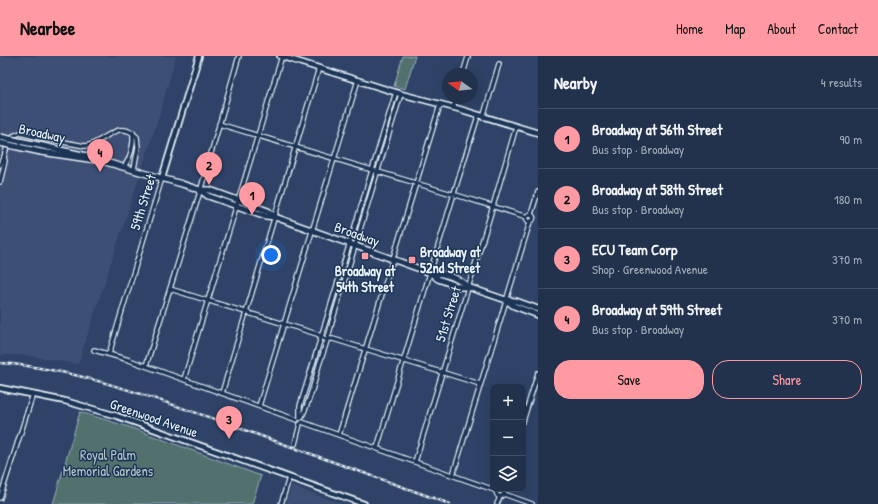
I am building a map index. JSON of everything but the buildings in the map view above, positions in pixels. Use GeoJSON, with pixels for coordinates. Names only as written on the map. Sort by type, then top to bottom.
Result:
{"type":"FeatureCollection","features":[{"type":"Feature","properties":{"kind":"main road","name":"Broadway"},"geometry":{"type":"LineString","coordinates":[[0,136],[100,158],[102,161]]}},
{"type":"Feature","properties":{"kind":"main road","name":"Broadway"},"geometry":{"type":"LineString","coordinates":[[0,144],[102,161],[134,169],[200,190],[210,190],[238,203],[268,211],[275,217],[430,273],[438,279],[460,287],[468,287],[538,309]]}},
{"type":"Feature","properties":{"kind":"main road","name":"Broadway"},"geometry":{"type":"LineString","coordinates":[[506,300],[514,306],[538,315]]}},
{"type":"Feature","properties":{"kind":"street","name":"59th Street"},"geometry":{"type":"LineString","coordinates":[[109,354],[199,56]]}},
{"type":"Feature","properties":{"kind":"street"},"geometry":{"type":"LineString","coordinates":[[146,366],[239,56]]}},
{"type":"Feature","properties":{"kind":"street"},"geometry":{"type":"LineString","coordinates":[[184,379],[281,56],[358,79],[398,93],[538,133]]}},
{"type":"Feature","properties":{"kind":"street"},"geometry":{"type":"LineString","coordinates":[[465,68],[468,57]]}},
{"type":"Feature","properties":{"kind":"street"},"geometry":{"type":"LineString","coordinates":[[483,118],[499,64]]}},
{"type":"Feature","properties":{"kind":"street"},"geometry":{"type":"LineString","coordinates":[[222,393],[319,68]]}},
{"type":"Feature","properties":{"kind":"street"},"geometry":{"type":"LineString","coordinates":[[260,406],[358,79]]}},
{"type":"Feature","properties":{"kind":"street"},"geometry":{"type":"LineString","coordinates":[[300,420],[306,408],[324,349],[329,338],[372,171],[398,93]]}},
{"type":"Feature","properties":{"kind":"street"},"geometry":{"type":"LineString","coordinates":[[295,444],[300,420],[300,406],[320,335],[328,318],[378,172],[398,93]]}},
{"type":"Feature","properties":{"kind":"street"},"geometry":{"type":"LineString","coordinates":[[453,108],[454,104]]}},
{"type":"Feature","properties":{"kind":"street"},"geometry":{"type":"LineString","coordinates":[[339,435],[440,105]]}},
{"type":"Feature","properties":{"kind":"street"},"geometry":{"type":"LineString","coordinates":[[377,448],[478,116]]}},
{"type":"Feature","properties":{"kind":"street"},"geometry":{"type":"LineString","coordinates":[[219,124],[493,206],[527,217],[527,220],[530,222]]}},
{"type":"Feature","properties":{"kind":"street","name":"51st Street"},"geometry":{"type":"LineString","coordinates":[[415,462],[516,127]]}},
{"type":"Feature","properties":{"kind":"street"},"geometry":{"type":"LineString","coordinates":[[0,165],[10,140],[13,136],[20,133],[36,138],[85,146],[92,145],[121,129],[133,132],[137,137],[138,147],[134,169]]}},
{"type":"Feature","properties":{"kind":"street"},"geometry":{"type":"LineString","coordinates":[[124,167],[128,161],[131,151],[133,132]]}},
{"type":"Feature","properties":{"kind":"street"},"geometry":{"type":"LineString","coordinates":[[0,182],[5,161],[4,157]]}},
{"type":"Feature","properties":{"kind":"street"},"geometry":{"type":"LineString","coordinates":[[527,217],[529,214],[532,214],[538,192]]}},
{"type":"Feature","properties":{"kind":"street"},"geometry":{"type":"LineString","coordinates":[[530,222],[536,220],[532,214]]}},
{"type":"Feature","properties":{"kind":"street"},"geometry":{"type":"LineString","coordinates":[[453,475],[530,222]]}},
{"type":"Feature","properties":{"kind":"street"},"geometry":{"type":"LineString","coordinates":[[170,289],[480,384]]}},
{"type":"Feature","properties":{"kind":"street"},"geometry":{"type":"LineString","coordinates":[[94,350],[184,379],[490,488]]}},
{"type":"Feature","properties":{"kind":"street"},"geometry":{"type":"LineString","coordinates":[[523,420],[538,373]]}},
{"type":"Feature","properties":{"kind":"street","name":"Greenwood Avenue"},"geometry":{"type":"LineString","coordinates":[[0,388],[72,403],[117,416],[364,504]]}},
{"type":"Feature","properties":{"kind":"street"},"geometry":{"type":"LineString","coordinates":[[0,498],[32,394]]}},
{"type":"Feature","properties":{"kind":"street"},"geometry":{"type":"LineString","coordinates":[[281,504],[289,478]]}},
{"type":"Feature","properties":{"kind":"street"},"geometry":{"type":"LineString","coordinates":[[497,492],[497,495],[500,497]]}},
{"type":"Feature","properties":{"kind":"street"},"geometry":{"type":"LineString","coordinates":[[497,504],[500,497],[504,494],[532,504]]}},
{"type":"Feature","properties":{"kind":"shaded area"},"geometry":{"type":"Polygon","coordinates":[[[0,56],[176,56],[159,116],[78,364],[24,355],[0,355],[0,56]]]}},
{"type":"Feature","properties":{"kind":"shaded area"},"geometry":{"type":"Polygon","coordinates":[[[291,486],[342,504],[286,504],[291,486]]]}},
{"type":"Feature","properties":{"kind":"green space"},"geometry":{"type":"Polygon","coordinates":[[[403,56],[415,56],[405,89],[394,86],[403,56]]]}},
{"type":"Feature","properties":{"kind":"green space","name":"Royal Palm Memorial Gardens"},"geometry":{"type":"Polygon","coordinates":[[[80,412],[129,427],[261,476],[252,504],[53,504],[80,412]]]}},
{"type":"Feature","properties":{"kind":"railway"},"geometry":{"type":"LineString","coordinates":[[0,363],[58,371],[142,394],[450,504]]}},
{"type":"Feature","properties":{"kind":"place","name":"Broadway at 59th Street"},"geometry":{"type":"Point","coordinates":[100,172]}},
{"type":"Feature","properties":{"kind":"place","name":"Broadway at 58th Street"},"geometry":{"type":"Point","coordinates":[209,185]}},
{"type":"Feature","properties":{"kind":"place","name":"Broadway at 56th Street"},"geometry":{"type":"Point","coordinates":[252,215]}},
{"type":"Feature","properties":{"kind":"place","name":"Broadway at 54th Street"},"geometry":{"type":"Point","coordinates":[365,256]}},
{"type":"Feature","properties":{"kind":"place","name":"Broadway at 52nd Street"},"geometry":{"type":"Point","coordinates":[412,260]}},
{"type":"Feature","properties":{"kind":"place","name":"ECU Team Corp"},"geometry":{"type":"Point","coordinates":[229,439]}}]}
